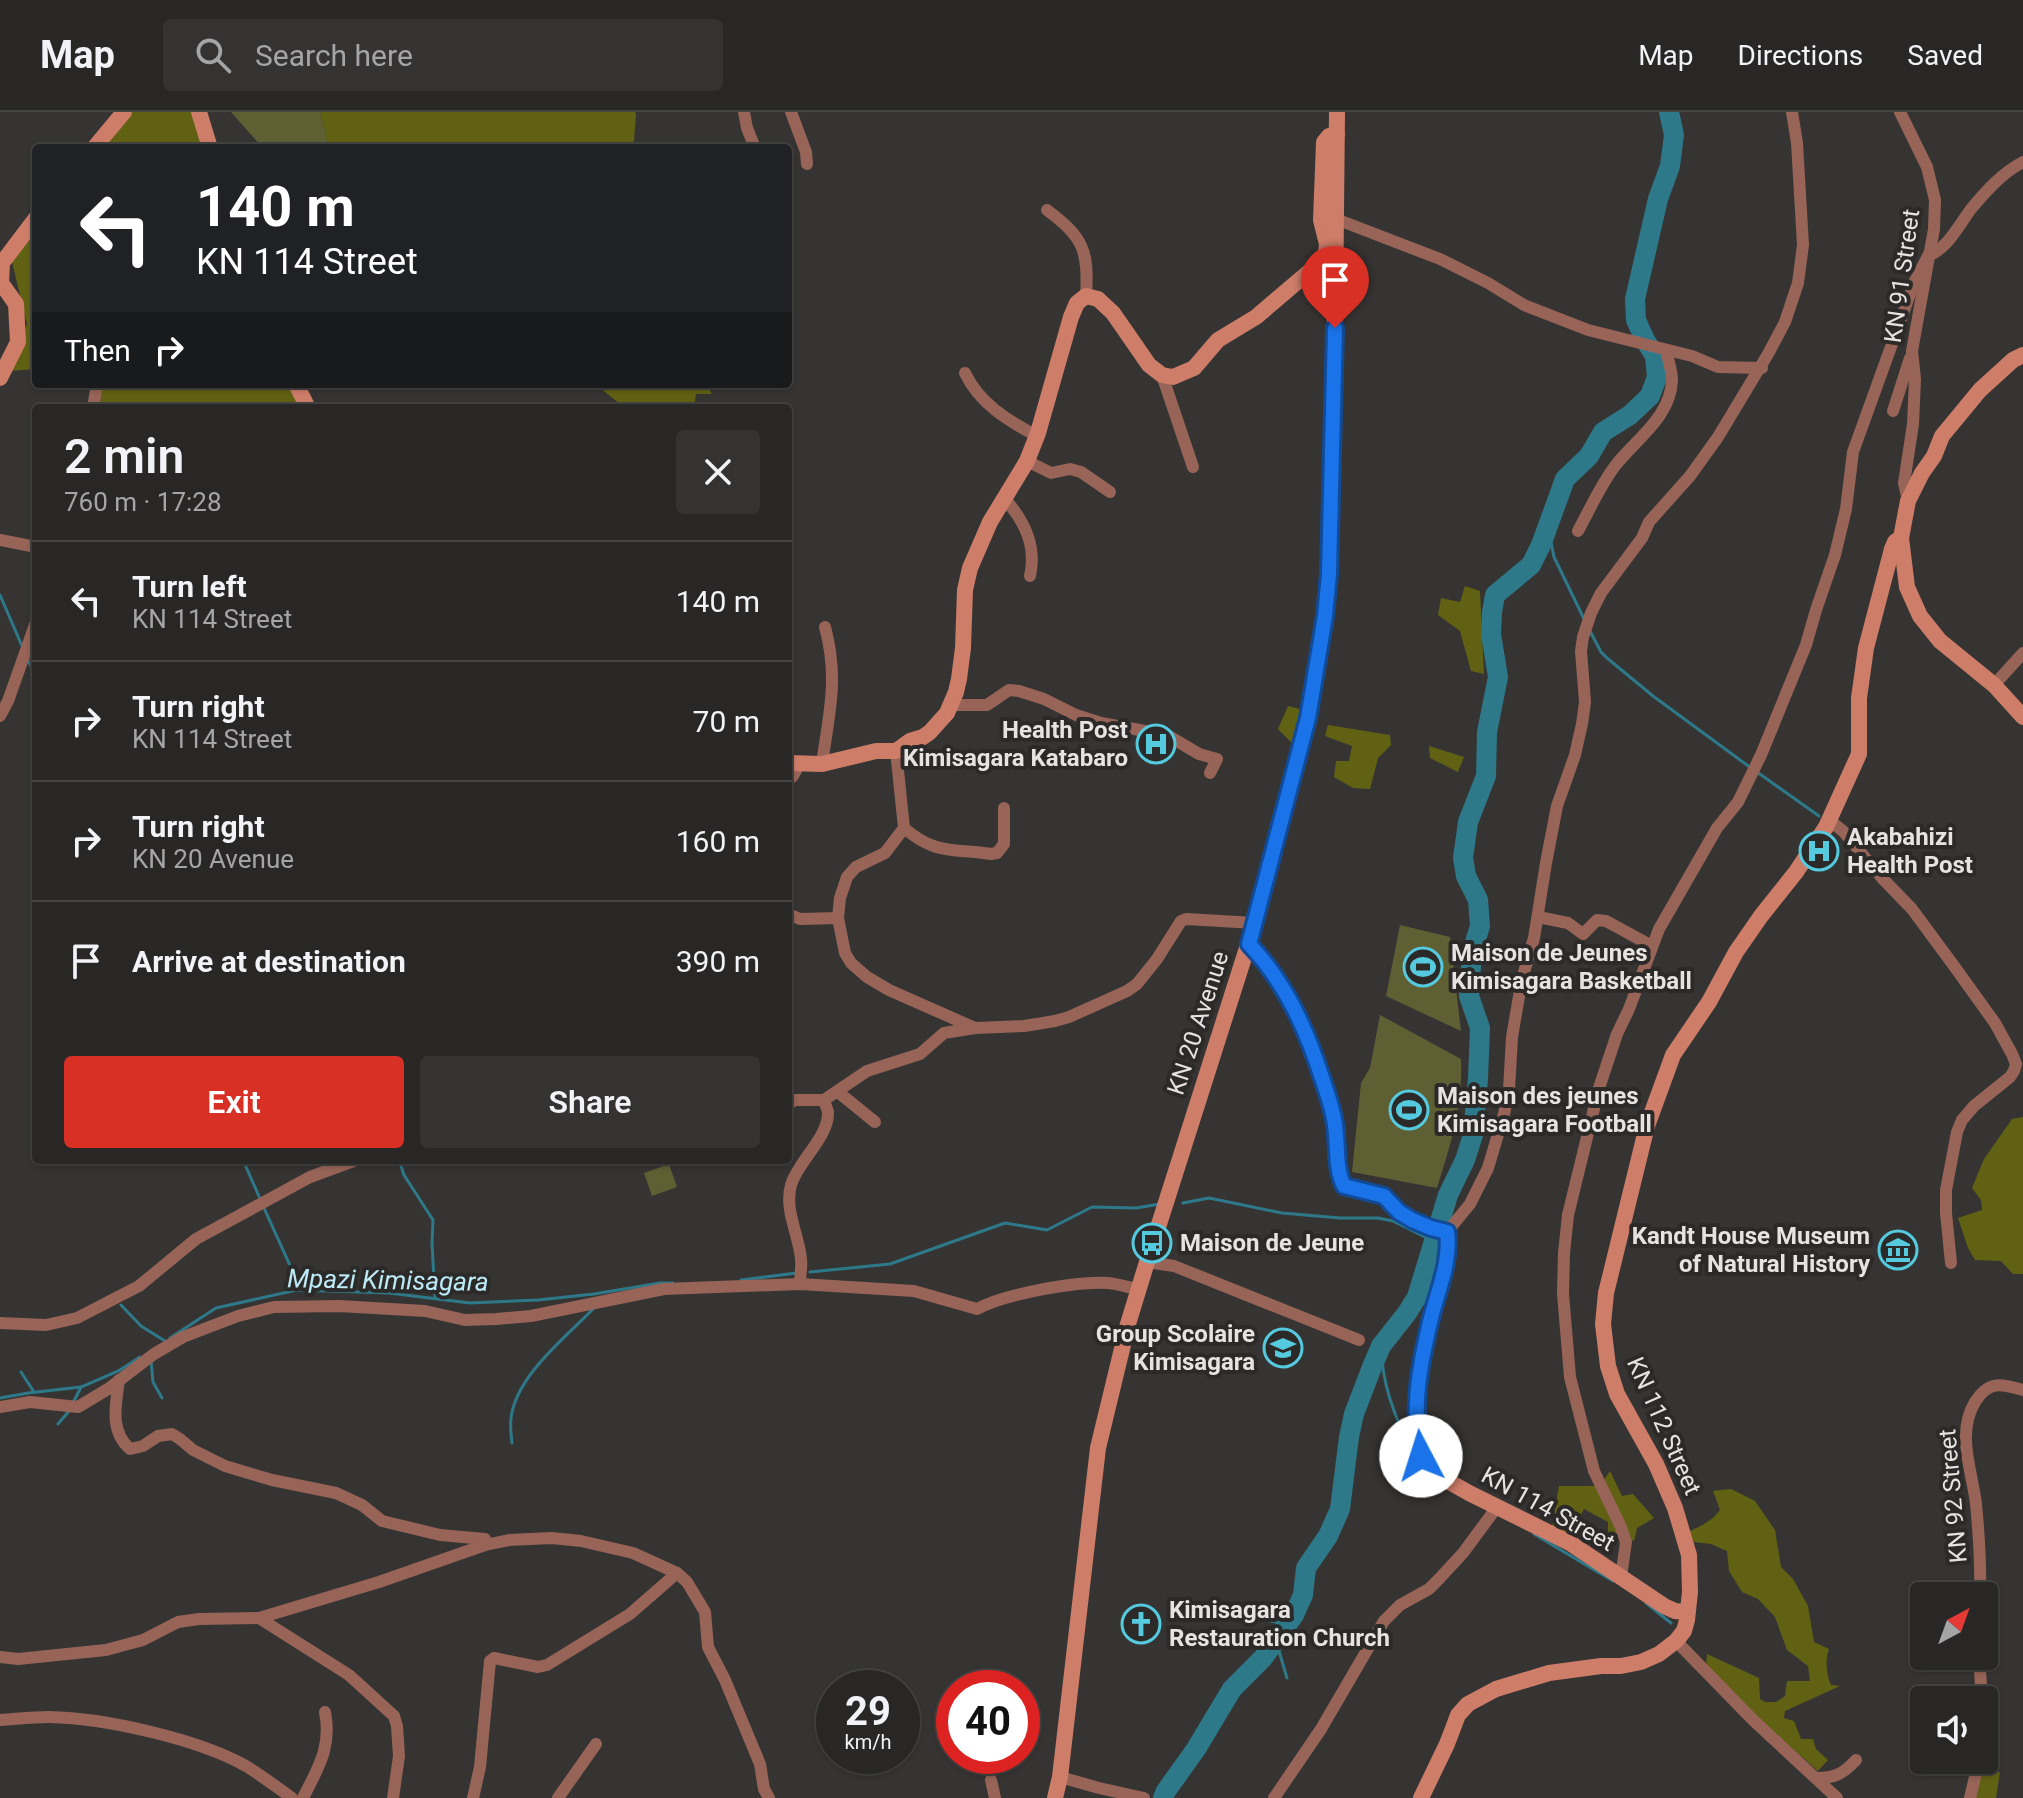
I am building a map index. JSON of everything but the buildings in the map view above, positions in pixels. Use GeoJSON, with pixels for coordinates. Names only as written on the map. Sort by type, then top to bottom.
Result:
{"type":"FeatureCollection","features":[{"type":"Feature","properties":{"kind":"street"},"geometry":{"type":"LineString","coordinates":[[97,144],[124,112]]}},
{"type":"Feature","properties":{"kind":"street"},"geometry":{"type":"LineString","coordinates":[[199,112],[209,144]]}},
{"type":"Feature","properties":{"kind":"street"},"geometry":{"type":"LineString","coordinates":[[744,112],[753,144]]}},
{"type":"Feature","properties":{"kind":"street"},"geometry":{"type":"LineString","coordinates":[[791,112],[806,152],[807,164]]}},
{"type":"Feature","properties":{"kind":"street","name":"KN 20 Avenue"},"geometry":{"type":"LineString","coordinates":[[1054,1798],[1060,1777],[1098,1448],[1128,1324],[1249,944],[1308,718],[1329,574],[1337,112]]}},
{"type":"Feature","properties":{"kind":"street"},"geometry":{"type":"LineString","coordinates":[[1249,944],[1267,963],[1297,1011],[1307,1035],[1329,1099],[1344,1186],[1384,1196],[1399,1212],[1439,1230],[1470,1204],[1488,1168],[1501,1126],[1509,1090],[1517,1007],[1538,917],[1557,806],[1582,724],[1585,702],[1581,651],[1591,613],[1601,593],[1642,538],[1649,522],[1690,476],[1718,437],[1762,368],[1794,296],[1803,245],[1797,143],[1792,112]]}},
{"type":"Feature","properties":{"kind":"street","name":"KN 91 Street"},"geometry":{"type":"LineString","coordinates":[[1900,112],[1927,167],[1935,200],[1934,229],[1912,351],[1915,379],[1913,424],[1904,483],[1908,501]]}},
{"type":"Feature","properties":{"kind":"street"},"geometry":{"type":"LineString","coordinates":[[1086,296],[1098,299],[1113,313],[1149,365],[1162,375],[1173,377],[1194,368],[1218,340],[1256,317],[1310,271],[1326,253],[1321,220],[1324,142],[1329,136],[1337,134]]}},
{"type":"Feature","properties":{"kind":"street"},"geometry":{"type":"LineString","coordinates":[[1621,1577],[1626,1542],[1594,1471],[1570,1377],[1563,1318],[1568,1215],[1599,1088],[1659,929],[1717,828],[1738,802],[1793,680],[1835,555],[1846,509],[1853,452],[1914,283],[1928,256],[1942,247],[1983,194],[2000,177],[2023,162]]}},
{"type":"Feature","properties":{"kind":"street"},"geometry":{"type":"LineString","coordinates":[[793,764],[822,764],[876,751],[896,751],[930,732],[947,713],[959,679],[965,590],[970,568],[990,522],[1027,461],[1071,317],[1077,303],[1086,296],[1088,272],[1083,248],[1075,235],[1047,210]]}},
{"type":"Feature","properties":{"kind":"street"},"geometry":{"type":"LineString","coordinates":[[1336,219],[1440,259],[1524,305],[1588,330],[1692,356],[1718,367],[1762,368]]}},
{"type":"Feature","properties":{"kind":"street"},"geometry":{"type":"LineString","coordinates":[[0,378],[18,342],[16,304],[1,283],[2,263],[32,223]]}},
{"type":"Feature","properties":{"kind":"street"},"geometry":{"type":"LineString","coordinates":[[1578,531],[1616,466],[1667,404],[1672,380],[1666,350]]}},
{"type":"Feature","properties":{"kind":"street"},"geometry":{"type":"LineString","coordinates":[[1893,411],[1912,351]]}},
{"type":"Feature","properties":{"kind":"street"},"geometry":{"type":"LineString","coordinates":[[2023,355],[2013,360],[1980,390],[1942,436],[1908,501],[1901,538],[1907,587],[1920,616],[1940,641],[1994,685],[2023,717]]}},
{"type":"Feature","properties":{"kind":"street"},"geometry":{"type":"LineString","coordinates":[[965,373],[977,392],[997,412],[1037,436]]}},
{"type":"Feature","properties":{"kind":"street"},"geometry":{"type":"LineString","coordinates":[[1162,375],[1193,467]]}},
{"type":"Feature","properties":{"kind":"street"},"geometry":{"type":"LineString","coordinates":[[1027,461],[1051,473],[1070,469],[1081,472],[1110,492]]}},
{"type":"Feature","properties":{"kind":"street"},"geometry":{"type":"LineString","coordinates":[[1004,498],[1024,523],[1029,537],[1032,555],[1030,576]]}},
{"type":"Feature","properties":{"kind":"street","name":"KN 112 Street"},"geometry":{"type":"LineString","coordinates":[[1676,1641],[1684,1631],[1687,1612],[1689,1555],[1675,1508],[1656,1464],[1617,1394],[1608,1366],[1603,1324],[1605,1296],[1647,1126],[1673,1055],[1709,1002],[1736,952],[1796,872],[1829,820],[1859,754],[1859,698],[1866,648],[1892,549],[1901,538]]}},
{"type":"Feature","properties":{"kind":"street"},"geometry":{"type":"LineString","coordinates":[[0,540],[32,546]]}},
{"type":"Feature","properties":{"kind":"street"},"geometry":{"type":"LineString","coordinates":[[822,764],[833,678],[832,656],[825,627]]}},
{"type":"Feature","properties":{"kind":"street"},"geometry":{"type":"LineString","coordinates":[[0,716],[32,633]]}},
{"type":"Feature","properties":{"kind":"street"},"geometry":{"type":"LineString","coordinates":[[1994,685],[2023,653]]}},
{"type":"Feature","properties":{"kind":"street"},"geometry":{"type":"LineString","coordinates":[[950,705],[987,705],[1009,690],[1019,691],[1101,723],[1167,735],[1199,754],[1217,759],[1210,773]]}},
{"type":"Feature","properties":{"kind":"street"},"geometry":{"type":"LineString","coordinates":[[896,751],[904,828],[885,853],[851,872],[845,882],[838,918],[845,953],[867,977],[889,990],[975,1028]]}},
{"type":"Feature","properties":{"kind":"street"},"geometry":{"type":"LineString","coordinates":[[904,828],[939,849],[997,853],[1004,844],[1004,808]]}},
{"type":"Feature","properties":{"kind":"street"},"geometry":{"type":"LineString","coordinates":[[1829,820],[1843,831],[1912,909],[1987,1012],[2016,1064],[2010,1077],[1974,1106],[1957,1132],[1946,1190],[1951,1263]]}},
{"type":"Feature","properties":{"kind":"street"},"geometry":{"type":"LineString","coordinates":[[792,916],[800,919],[838,918]]}},
{"type":"Feature","properties":{"kind":"street"},"geometry":{"type":"LineString","coordinates":[[1538,917],[1568,923],[1583,934],[1597,920],[1606,921],[1652,946]]}},
{"type":"Feature","properties":{"kind":"street"},"geometry":{"type":"LineString","coordinates":[[792,1102],[824,1100],[867,1071],[920,1054],[944,1033],[1055,1021],[1127,991],[1137,984],[1181,921],[1186,919],[1255,923]]}},
{"type":"Feature","properties":{"kind":"street"},"geometry":{"type":"LineString","coordinates":[[838,1092],[875,1122]]}},
{"type":"Feature","properties":{"kind":"street"},"geometry":{"type":"LineString","coordinates":[[800,1284],[801,1259],[789,1204],[790,1188],[798,1167],[822,1133],[828,1112],[824,1100]]}},
{"type":"Feature","properties":{"kind":"street"},"geometry":{"type":"LineString","coordinates":[[0,1323],[46,1325],[77,1318],[139,1286],[196,1239],[310,1177],[345,1164]]}},
{"type":"Feature","properties":{"kind":"street","name":"KN 114 Street"},"geometry":{"type":"LineString","coordinates":[[1439,1230],[1449,1243],[1431,1316],[1418,1392],[1417,1423],[1421,1456],[1432,1472],[1570,1543],[1664,1606],[1687,1612]]}},
{"type":"Feature","properties":{"kind":"street"},"geometry":{"type":"LineString","coordinates":[[1147,1262],[1174,1266],[1359,1340]]}},
{"type":"Feature","properties":{"kind":"street"},"geometry":{"type":"LineString","coordinates":[[0,1407],[30,1402],[78,1407],[183,1337],[228,1319],[274,1307],[339,1306],[425,1311],[465,1320],[531,1316],[664,1289],[800,1284],[914,1291],[977,1309],[1014,1295],[1085,1284],[1108,1283],[1139,1290]]}},
{"type":"Feature","properties":{"kind":"street"},"geometry":{"type":"LineString","coordinates":[[119,1380],[116,1427],[123,1443],[130,1449],[143,1446],[158,1436],[172,1434],[193,1450],[225,1466],[272,1480],[336,1493],[393,1525],[440,1535],[485,1539],[485,1545]]}},
{"type":"Feature","properties":{"kind":"street","name":"KN 92 Street"},"geometry":{"type":"LineString","coordinates":[[1980,1582],[1976,1504],[1965,1438],[1969,1414],[1984,1390],[1992,1385],[2023,1390]]}},
{"type":"Feature","properties":{"kind":"street"},"geometry":{"type":"LineString","coordinates":[[1274,1798],[1328,1718],[1384,1621],[1400,1605],[1429,1589],[1438,1580],[1463,1553],[1497,1507]]}},
{"type":"Feature","properties":{"kind":"street"},"geometry":{"type":"LineString","coordinates":[[0,1657],[18,1659],[106,1650],[143,1640],[178,1622],[259,1618],[509,1540],[552,1538],[581,1541],[633,1553],[677,1573],[687,1582],[705,1612],[708,1647],[760,1764],[764,1789],[769,1798]]}},
{"type":"Feature","properties":{"kind":"street"},"geometry":{"type":"LineString","coordinates":[[473,1798],[480,1767],[490,1661],[494,1658],[538,1667],[547,1665],[630,1614],[677,1573]]}},
{"type":"Feature","properties":{"kind":"street"},"geometry":{"type":"LineString","coordinates":[[259,1618],[349,1675],[394,1716],[399,1756],[393,1798]]}},
{"type":"Feature","properties":{"kind":"street"},"geometry":{"type":"LineString","coordinates":[[1421,1798],[1458,1715],[1468,1704],[1496,1689],[1549,1673],[1641,1662],[1659,1654],[1676,1641],[1753,1720],[1837,1798]]}},
{"type":"Feature","properties":{"kind":"street"},"geometry":{"type":"LineString","coordinates":[[303,1798],[326,1747],[325,1712]]}},
{"type":"Feature","properties":{"kind":"street"},"geometry":{"type":"LineString","coordinates":[[0,1720],[49,1717],[110,1724],[156,1734],[209,1750],[246,1766],[292,1798]]}},
{"type":"Feature","properties":{"kind":"street"},"geometry":{"type":"LineString","coordinates":[[558,1798],[596,1744]]}},
{"type":"Feature","properties":{"kind":"street"},"geometry":{"type":"LineString","coordinates":[[1816,1778],[1834,1778],[1856,1760]]}},
{"type":"Feature","properties":{"kind":"street"},"geometry":{"type":"LineString","coordinates":[[1970,1798],[1976,1774]]}},
{"type":"Feature","properties":{"kind":"street"},"geometry":{"type":"LineString","coordinates":[[1060,1777],[1144,1798]]}},
{"type":"Feature","properties":{"kind":"street"},"geometry":{"type":"LineString","coordinates":[[991,1780],[995,1798]]}},
{"type":"Feature","properties":{"kind":"green space"},"geometry":{"type":"Polygon","coordinates":[[[231,112],[320,112],[328,144],[259,144],[231,112]]]}},
{"type":"Feature","properties":{"kind":"green space","name":"Maison de Jeunes Kimisagara Basketball"},"geometry":{"type":"Polygon","coordinates":[[[1400,925],[1450,937],[1461,1031],[1386,996],[1400,925]]]}},
{"type":"Feature","properties":{"kind":"green space","name":"Maison des jeunes Kimisagara Football"},"geometry":{"type":"Polygon","coordinates":[[[1380,1015],[1461,1059],[1458,1109],[1437,1188],[1352,1172],[1361,1083],[1370,1068],[1380,1015]]]}},
{"type":"Feature","properties":{"kind":"green space"},"geometry":{"type":"Polygon","coordinates":[[[669,1164],[677,1187],[652,1196],[644,1173],[669,1164]]]}},
{"type":"Feature","properties":{"kind":"shaded area"},"geometry":{"type":"Polygon","coordinates":[[[128,112],[192,112],[201,144],[100,144],[128,112]]]}},
{"type":"Feature","properties":{"kind":"shaded area"},"geometry":{"type":"Polygon","coordinates":[[[320,112],[636,114],[634,141],[629,144],[328,144],[320,112]]]}},
{"type":"Feature","properties":{"kind":"shaded area"},"geometry":{"type":"Polygon","coordinates":[[[32,228],[32,369],[9,371],[27,324],[11,258],[32,228]]]}},
{"type":"Feature","properties":{"kind":"shaded area"},"geometry":{"type":"Polygon","coordinates":[[[92,388],[295,388],[303,404],[90,404],[92,388]]]}},
{"type":"Feature","properties":{"kind":"shaded area"},"geometry":{"type":"Polygon","coordinates":[[[600,388],[708,388],[712,394],[696,394],[695,404],[620,404],[600,388]]]}},
{"type":"Feature","properties":{"kind":"shaded area"},"geometry":{"type":"Polygon","coordinates":[[[1465,586],[1480,591],[1484,674],[1471,671],[1460,631],[1438,615],[1441,598],[1460,602],[1465,586]]]}},
{"type":"Feature","properties":{"kind":"shaded area"},"geometry":{"type":"Polygon","coordinates":[[[1288,706],[1308,711],[1296,758],[1289,759],[1291,742],[1278,729],[1288,706]]]}},
{"type":"Feature","properties":{"kind":"shaded area"},"geometry":{"type":"Polygon","coordinates":[[[1328,725],[1390,735],[1391,745],[1378,758],[1370,789],[1353,788],[1334,777],[1336,761],[1349,761],[1352,746],[1325,736],[1328,725]]]}},
{"type":"Feature","properties":{"kind":"shaded area"},"geometry":{"type":"Polygon","coordinates":[[[1429,746],[1464,757],[1458,772],[1430,758],[1429,746]]]}},
{"type":"Feature","properties":{"kind":"shaded area"},"geometry":{"type":"Polygon","coordinates":[[[2023,1117],[2023,1274],[2013,1274],[2001,1261],[1975,1260],[1958,1218],[1982,1210],[1981,1200],[1972,1188],[1984,1159],[2012,1119],[2023,1117]]]}},
{"type":"Feature","properties":{"kind":"shaded area"},"geometry":{"type":"Polygon","coordinates":[[[1610,1471],[1622,1496],[1633,1494],[1654,1518],[1637,1528],[1634,1541],[1608,1532],[1608,1522],[1584,1509],[1569,1539],[1552,1527],[1559,1486],[1593,1486],[1602,1483],[1610,1471]]]}},
{"type":"Feature","properties":{"kind":"shaded area"},"geometry":{"type":"Polygon","coordinates":[[[1731,1489],[1755,1501],[1775,1530],[1781,1567],[1793,1579],[1808,1606],[1814,1642],[1829,1649],[1829,1681],[1831,1685],[1840,1686],[1785,1711],[1784,1718],[1794,1721],[1801,1739],[1813,1739],[1816,1749],[1828,1760],[1818,1771],[1747,1709],[1706,1666],[1707,1654],[1759,1678],[1760,1699],[1765,1702],[1776,1702],[1785,1696],[1787,1681],[1810,1681],[1808,1666],[1787,1650],[1775,1617],[1758,1599],[1742,1592],[1729,1571],[1727,1551],[1711,1544],[1694,1542],[1687,1532],[1705,1523],[1720,1510],[1713,1491],[1731,1489]]]}},
{"type":"Feature","properties":{"kind":"shaded area"},"geometry":{"type":"Polygon","coordinates":[[[1998,1772],[1996,1798],[1964,1798],[1971,1777],[1998,1772]]]}},
{"type":"Feature","properties":{"kind":"waterway"},"geometry":{"type":"LineString","coordinates":[[1163,1798],[1232,1689],[1263,1658],[1294,1615],[1303,1595],[1306,1568],[1328,1536],[1340,1509],[1354,1414],[1381,1346],[1417,1297],[1448,1195],[1473,1135],[1480,1028],[1469,996],[1472,952],[1480,926],[1478,900],[1466,876],[1463,858],[1468,822],[1486,776],[1487,732],[1498,677],[1491,634],[1495,595],[1531,565],[1565,479],[1589,456],[1603,432],[1630,415],[1650,396],[1657,377],[1655,356],[1636,320],[1635,299],[1658,199],[1670,166],[1674,135],[1669,112]]}},
{"type":"Feature","properties":{"kind":"waterway"},"geometry":{"type":"LineString","coordinates":[[1548,527],[1554,557],[1585,621]]}},
{"type":"Feature","properties":{"kind":"waterway"},"geometry":{"type":"LineString","coordinates":[[0,595],[22,646]]}},
{"type":"Feature","properties":{"kind":"waterway"},"geometry":{"type":"LineString","coordinates":[[1590,631],[1607,658],[1751,768]]}},
{"type":"Feature","properties":{"kind":"waterway"},"geometry":{"type":"LineString","coordinates":[[28,660],[32,669]]}},
{"type":"Feature","properties":{"kind":"waterway"},"geometry":{"type":"LineString","coordinates":[[1757,772],[1819,816]]}},
{"type":"Feature","properties":{"kind":"waterway"},"geometry":{"type":"LineString","coordinates":[[245,1164],[261,1201]]}},
{"type":"Feature","properties":{"kind":"waterway"},"geometry":{"type":"LineString","coordinates":[[400,1164],[433,1220],[435,1298]]}},
{"type":"Feature","properties":{"kind":"waterway","name":"Mpazi Kimisagara"},"geometry":{"type":"LineString","coordinates":[[1183,1203],[1209,1198],[1282,1213],[1378,1218],[1393,1221],[1433,1241]]}},
{"type":"Feature","properties":{"kind":"waterway","name":"Mpazi Kimisagara"},"geometry":{"type":"LineString","coordinates":[[810,1272],[890,1264],[1005,1223],[1047,1230],[1092,1207],[1136,1208],[1160,1204]]}},
{"type":"Feature","properties":{"kind":"waterway"},"geometry":{"type":"LineString","coordinates":[[264,1208],[293,1272],[309,1291]]}},
{"type":"Feature","properties":{"kind":"waterway","name":"Mpazi Kimisagara"},"geometry":{"type":"LineString","coordinates":[[741,1280],[797,1273]]}},
{"type":"Feature","properties":{"kind":"waterway","name":"Mpazi Kimisagara"},"geometry":{"type":"LineString","coordinates":[[170,1338],[216,1308],[297,1290],[389,1293],[470,1303],[538,1300],[673,1283]]}},
{"type":"Feature","properties":{"kind":"waterway"},"geometry":{"type":"LineString","coordinates":[[121,1305],[141,1326],[165,1341]]}},
{"type":"Feature","properties":{"kind":"waterway"},"geometry":{"type":"LineString","coordinates":[[512,1443],[511,1418],[522,1387],[543,1359],[593,1309]]}},
{"type":"Feature","properties":{"kind":"waterway"},"geometry":{"type":"LineString","coordinates":[[1381,1346],[1391,1402],[1414,1453]]}},
{"type":"Feature","properties":{"kind":"waterway","name":"Mpazi Kimisagara"},"geometry":{"type":"LineString","coordinates":[[0,1398],[81,1387],[120,1370],[140,1357]]}},
{"type":"Feature","properties":{"kind":"waterway"},"geometry":{"type":"LineString","coordinates":[[151,1361],[153,1382],[162,1398]]}},
{"type":"Feature","properties":{"kind":"waterway"},"geometry":{"type":"LineString","coordinates":[[21,1372],[34,1392]]}},
{"type":"Feature","properties":{"kind":"waterway"},"geometry":{"type":"LineString","coordinates":[[74,1401],[81,1387]]}},
{"type":"Feature","properties":{"kind":"waterway"},"geometry":{"type":"LineString","coordinates":[[58,1424],[69,1411]]}},
{"type":"Feature","properties":{"kind":"waterway"},"geometry":{"type":"LineString","coordinates":[[1534,1534],[1613,1581]]}},
{"type":"Feature","properties":{"kind":"waterway"},"geometry":{"type":"LineString","coordinates":[[1646,1603],[1671,1623]]}},
{"type":"Feature","properties":{"kind":"waterway"},"geometry":{"type":"LineString","coordinates":[[1249,1607],[1265,1620],[1288,1624]]}},
{"type":"Feature","properties":{"kind":"waterway"},"geometry":{"type":"LineString","coordinates":[[1276,1641],[1287,1678]]}},
{"type":"Feature","properties":{"kind":"place","name":"Health Post Kimisagara Katabaro"},"geometry":{"type":"Point","coordinates":[1156,744]}},
{"type":"Feature","properties":{"kind":"place","name":"Akabahizi Health Post"},"geometry":{"type":"Point","coordinates":[1819,851]}},
{"type":"Feature","properties":{"kind":"place","name":"Maison de Jeunes Kimisagara Basketball"},"geometry":{"type":"Point","coordinates":[1423,967]}},
{"type":"Feature","properties":{"kind":"place","name":"Maison des jeunes Kimisagara Football"},"geometry":{"type":"Point","coordinates":[1409,1110]}},
{"type":"Feature","properties":{"kind":"place","name":"Maison de Jeune"},"geometry":{"type":"Point","coordinates":[1152,1243]}},
{"type":"Feature","properties":{"kind":"place","name":"Kandt House Museum of Natural History"},"geometry":{"type":"Point","coordinates":[1898,1250]}},
{"type":"Feature","properties":{"kind":"place","name":"Group Scolaire Kimisagara"},"geometry":{"type":"Point","coordinates":[1283,1348]}},
{"type":"Feature","properties":{"kind":"place","name":"Kimisagara Restauration Church"},"geometry":{"type":"Point","coordinates":[1141,1624]}},
{"type":"Feature","properties":{"kind":"route"},"geometry":{"type":"LineString","coordinates":[[1335,328],[1329,574],[1325,616],[1302,747],[1249,944],[1267,963],[1297,1011],[1315,1054],[1335,1126],[1340,1176],[1344,1186],[1384,1196],[1412,1220],[1447,1232],[1449,1243],[1431,1316],[1418,1392],[1417,1423],[1421,1456]]}}]}
